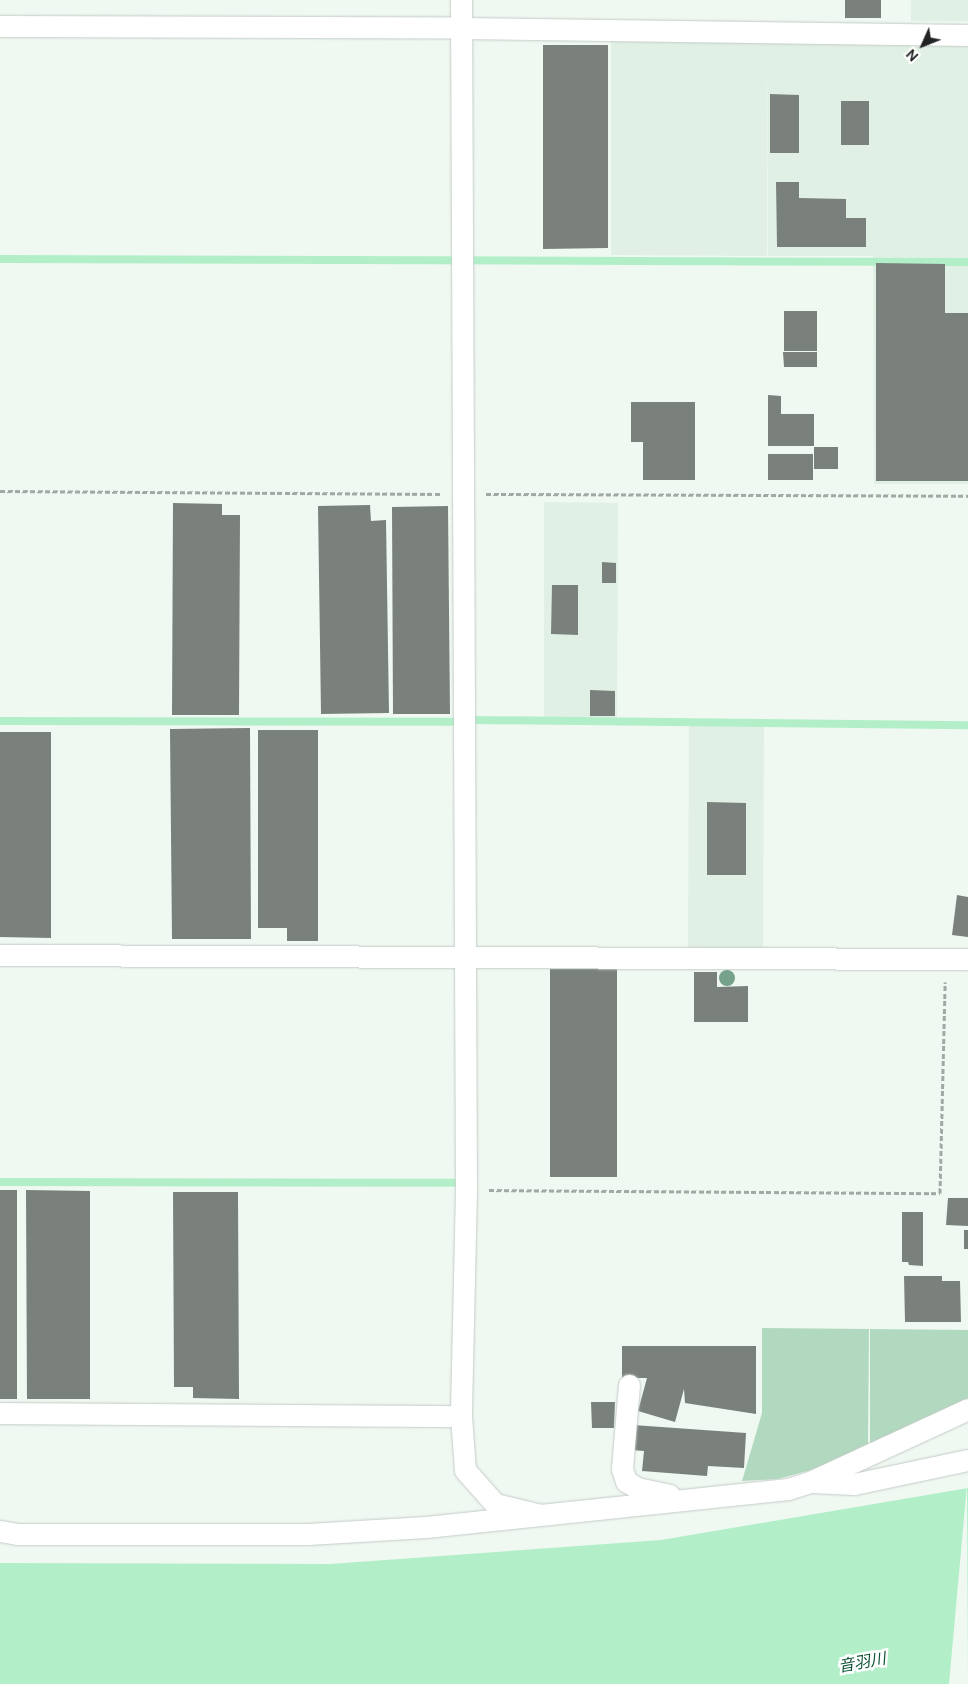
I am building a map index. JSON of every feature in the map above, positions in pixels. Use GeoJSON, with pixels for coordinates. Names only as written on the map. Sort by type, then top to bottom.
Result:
{"type":"FeatureCollection","features":[{"type":"Feature","properties":{"kind":"street"},"geometry":{"type":"LineString","coordinates":[[461,0],[466,1190],[461,1416],[465,1470],[495,1504],[541,1516]]}},
{"type":"Feature","properties":{"kind":"street"},"geometry":{"type":"LineString","coordinates":[[0,26],[460,28],[968,35]]}},
{"type":"Feature","properties":{"kind":"street"},"geometry":{"type":"LineString","coordinates":[[0,955],[968,959]]}},
{"type":"Feature","properties":{"kind":"street"},"geometry":{"type":"LineString","coordinates":[[629,1385],[622,1469],[626,1481],[637,1488],[689,1499]]}},
{"type":"Feature","properties":{"kind":"street"},"geometry":{"type":"LineString","coordinates":[[0,1531],[26,1534],[308,1534],[426,1527],[788,1489],[810,1482],[968,1409]]}},
{"type":"Feature","properties":{"kind":"street"},"geometry":{"type":"LineString","coordinates":[[0,1412],[461,1416]]}},
{"type":"Feature","properties":{"kind":"street"},"geometry":{"type":"LineString","coordinates":[[810,1482],[854,1484],[968,1460]]}},
{"type":"Feature","properties":{"kind":"path"},"geometry":{"type":"LineString","coordinates":[[466,1190],[940,1193],[945,959]]}},
{"type":"Feature","properties":{"kind":"shaded area"},"geometry":{"type":"Polygon","coordinates":[[[911,0],[968,0],[968,21],[911,21],[911,0]]]}},
{"type":"Feature","properties":{"kind":"shaded area"},"geometry":{"type":"Polygon","coordinates":[[[611,39],[767,40],[767,256],[611,255],[611,39]]]}},
{"type":"Feature","properties":{"kind":"shaded area"},"geometry":{"type":"Polygon","coordinates":[[[767,40],[968,41],[968,484],[874,484],[873,256],[768,256],[767,40]]]}},
{"type":"Feature","properties":{"kind":"shaded area"},"geometry":{"type":"Polygon","coordinates":[[[544,502],[618,503],[617,719],[544,718],[544,502]]]}},
{"type":"Feature","properties":{"kind":"shaded area"},"geometry":{"type":"Polygon","coordinates":[[[689,725],[764,725],[763,948],[688,947],[689,725]]]}},
{"type":"Feature","properties":{"kind":"shaded area"},"geometry":{"type":"Polygon","coordinates":[[[762,1328],[869,1329],[868,1447],[833,1464],[778,1479],[742,1481],[762,1413],[762,1328]]]}},
{"type":"Feature","properties":{"kind":"shaded area"},"geometry":{"type":"Polygon","coordinates":[[[870,1329],[968,1330],[968,1402],[870,1446],[870,1329]]]}},
{"type":"Feature","properties":{"kind":"water","name":"音羽川"},"geometry":{"type":"Polygon","coordinates":[[[968,1488],[968,1684],[0,1684],[0,1563],[330,1564],[661,1540],[968,1488]]]}},
{"type":"Feature","properties":{"kind":"pier"},"geometry":{"type":"Polygon","coordinates":[[[967,1485],[968,1684],[949,1684],[967,1485]]]}},
{"type":"Feature","properties":{"kind":"building"},"geometry":{"type":"Polygon","coordinates":[[[845,0],[881,0],[881,18],[845,18],[845,0]]]}},
{"type":"Feature","properties":{"kind":"building"},"geometry":{"type":"Polygon","coordinates":[[[543,45],[608,45],[608,248],[543,249],[543,45]]]}},
{"type":"Feature","properties":{"kind":"building"},"geometry":{"type":"Polygon","coordinates":[[[770,94],[799,95],[799,153],[770,153],[770,94]]]}},
{"type":"Feature","properties":{"kind":"building"},"geometry":{"type":"Polygon","coordinates":[[[841,101],[869,101],[869,145],[841,145],[841,101]]]}},
{"type":"Feature","properties":{"kind":"building"},"geometry":{"type":"Polygon","coordinates":[[[776,182],[799,182],[799,198],[846,199],[846,218],[866,218],[866,247],[777,247],[776,182]]]}},
{"type":"Feature","properties":{"kind":"building"},"geometry":{"type":"Polygon","coordinates":[[[876,263],[945,264],[945,313],[968,313],[968,481],[876,481],[876,263]]]}},
{"type":"Feature","properties":{"kind":"building"},"geometry":{"type":"Polygon","coordinates":[[[784,311],[817,311],[817,351],[784,351],[784,311]]]}},
{"type":"Feature","properties":{"kind":"building"},"geometry":{"type":"Polygon","coordinates":[[[783,352],[817,352],[817,367],[784,367],[783,352]]]}},
{"type":"Feature","properties":{"kind":"building"},"geometry":{"type":"Polygon","coordinates":[[[768,395],[781,396],[781,414],[814,414],[814,446],[768,446],[768,395]]]}},
{"type":"Feature","properties":{"kind":"building"},"geometry":{"type":"Polygon","coordinates":[[[631,402],[695,402],[695,480],[643,480],[643,442],[631,442],[631,402]]]}},
{"type":"Feature","properties":{"kind":"building"},"geometry":{"type":"Polygon","coordinates":[[[814,447],[838,447],[838,469],[814,469],[814,447]]]}},
{"type":"Feature","properties":{"kind":"building"},"geometry":{"type":"Polygon","coordinates":[[[768,454],[813,454],[813,480],[768,480],[768,454]]]}},
{"type":"Feature","properties":{"kind":"building"},"geometry":{"type":"Polygon","coordinates":[[[173,503],[222,504],[222,515],[240,515],[239,715],[172,715],[173,503]]]}},
{"type":"Feature","properties":{"kind":"building"},"geometry":{"type":"Polygon","coordinates":[[[370,505],[371,521],[386,520],[389,713],[321,714],[318,506],[370,505]]]}},
{"type":"Feature","properties":{"kind":"building"},"geometry":{"type":"Polygon","coordinates":[[[448,506],[450,714],[393,714],[392,507],[448,506]]]}},
{"type":"Feature","properties":{"kind":"building"},"geometry":{"type":"Polygon","coordinates":[[[602,562],[616,563],[616,583],[602,583],[602,562]]]}},
{"type":"Feature","properties":{"kind":"building"},"geometry":{"type":"Polygon","coordinates":[[[552,585],[578,585],[578,635],[551,634],[552,585]]]}},
{"type":"Feature","properties":{"kind":"building"},"geometry":{"type":"Polygon","coordinates":[[[590,690],[615,691],[615,716],[590,716],[590,690]]]}},
{"type":"Feature","properties":{"kind":"building"},"geometry":{"type":"Polygon","coordinates":[[[250,728],[251,939],[172,939],[170,729],[250,728]]]}},
{"type":"Feature","properties":{"kind":"building"},"geometry":{"type":"Polygon","coordinates":[[[258,730],[318,730],[318,941],[287,941],[287,928],[258,928],[258,730]]]}},
{"type":"Feature","properties":{"kind":"building"},"geometry":{"type":"Polygon","coordinates":[[[0,732],[51,732],[51,938],[0,937],[0,732]]]}},
{"type":"Feature","properties":{"kind":"building"},"geometry":{"type":"Polygon","coordinates":[[[707,802],[746,803],[746,875],[707,875],[707,802]]]}},
{"type":"Feature","properties":{"kind":"building"},"geometry":{"type":"Polygon","coordinates":[[[957,895],[968,897],[968,937],[952,935],[957,895]]]}},
{"type":"Feature","properties":{"kind":"building"},"geometry":{"type":"Polygon","coordinates":[[[550,969],[617,969],[617,1177],[550,1177],[550,969]]]}},
{"type":"Feature","properties":{"kind":"building"},"geometry":{"type":"Polygon","coordinates":[[[694,972],[717,972],[717,987],[748,986],[748,1022],[694,1022],[694,972]]]}},
{"type":"Feature","properties":{"kind":"building"},"geometry":{"type":"Polygon","coordinates":[[[0,1190],[17,1190],[17,1399],[0,1399],[0,1190]]]}},
{"type":"Feature","properties":{"kind":"building"},"geometry":{"type":"Polygon","coordinates":[[[26,1190],[90,1191],[90,1399],[27,1399],[26,1190]]]}},
{"type":"Feature","properties":{"kind":"building"},"geometry":{"type":"Polygon","coordinates":[[[173,1192],[238,1192],[239,1399],[193,1398],[193,1387],[174,1387],[173,1192]]]}},
{"type":"Feature","properties":{"kind":"building"},"geometry":{"type":"Polygon","coordinates":[[[948,1198],[968,1198],[968,1226],[946,1225],[948,1198]]]}},
{"type":"Feature","properties":{"kind":"building"},"geometry":{"type":"Polygon","coordinates":[[[902,1212],[923,1212],[923,1266],[909,1265],[908,1262],[902,1262],[902,1212]]]}},
{"type":"Feature","properties":{"kind":"building"},"geometry":{"type":"Polygon","coordinates":[[[964,1230],[968,1230],[968,1249],[964,1249],[964,1230]]]}},
{"type":"Feature","properties":{"kind":"building"},"geometry":{"type":"Polygon","coordinates":[[[904,1276],[942,1276],[942,1281],[960,1281],[961,1322],[905,1322],[904,1276]]]}},
{"type":"Feature","properties":{"kind":"building"},"geometry":{"type":"Polygon","coordinates":[[[622,1346],[756,1346],[756,1414],[685,1403],[684,1389],[675,1422],[638,1411],[647,1378],[622,1378],[622,1346]]]}},
{"type":"Feature","properties":{"kind":"building"},"geometry":{"type":"Polygon","coordinates":[[[591,1402],[615,1402],[614,1428],[592,1428],[591,1402]]]}},
{"type":"Feature","properties":{"kind":"building"},"geometry":{"type":"Polygon","coordinates":[[[633,1425],[746,1433],[744,1468],[708,1466],[707,1476],[642,1471],[644,1451],[631,1450],[633,1425]]]}},
{"type":"Feature","properties":{"kind":"waterway"},"geometry":{"type":"LineString","coordinates":[[0,259],[968,262]]}},
{"type":"Feature","properties":{"kind":"waterway"},"geometry":{"type":"LineString","coordinates":[[473,720],[968,725]]}},
{"type":"Feature","properties":{"kind":"waterway"},"geometry":{"type":"LineString","coordinates":[[0,721],[453,722]]}},
{"type":"Feature","properties":{"kind":"waterway"},"geometry":{"type":"LineString","coordinates":[[0,1182],[454,1183]]}}]}
